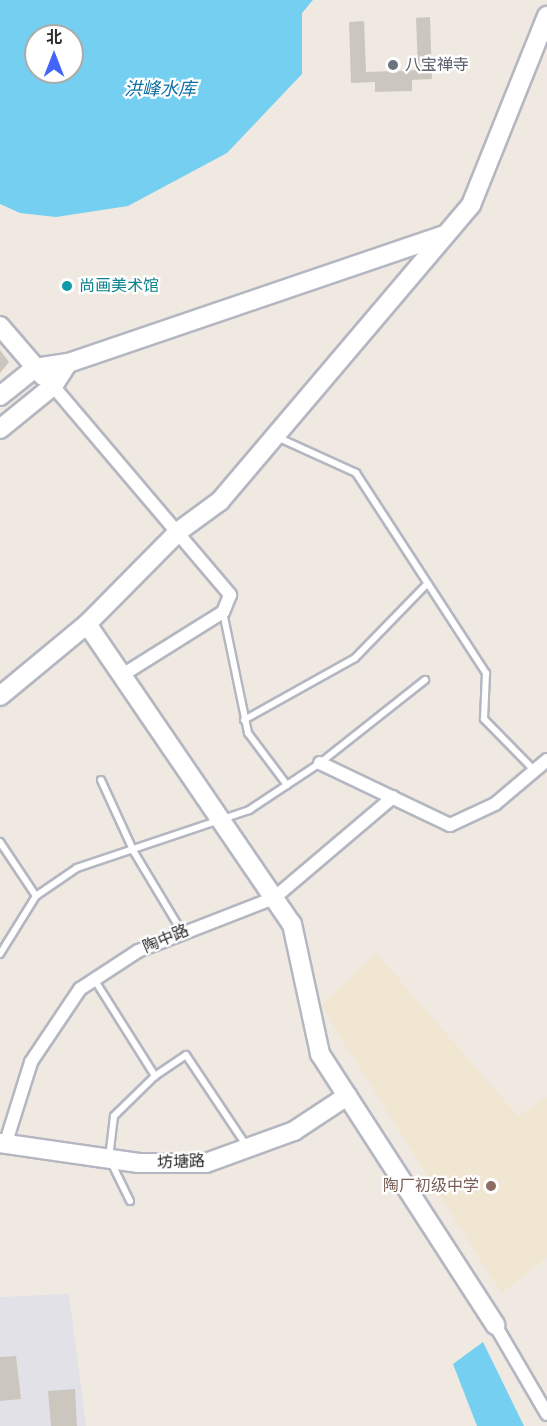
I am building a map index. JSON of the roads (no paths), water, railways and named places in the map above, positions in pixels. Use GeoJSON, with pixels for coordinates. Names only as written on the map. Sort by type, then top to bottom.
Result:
{"type":"FeatureCollection","features":[{"type":"Feature","properties":{"kind":"street"},"geometry":{"type":"LineString","coordinates":[[0,696],[87,624],[178,531],[220,501],[471,205],[547,16]]}},
{"type":"Feature","properties":{"kind":"street"},"geometry":{"type":"LineString","coordinates":[[0,396],[35,368],[68,363],[446,234]]}},
{"type":"Feature","properties":{"kind":"street"},"geometry":{"type":"LineString","coordinates":[[0,326],[178,531],[230,595],[223,612],[122,675]]}},
{"type":"Feature","properties":{"kind":"street"},"geometry":{"type":"LineString","coordinates":[[0,429],[53,386],[68,363]]}},
{"type":"Feature","properties":{"kind":"street"},"geometry":{"type":"LineString","coordinates":[[87,624],[292,924],[320,1054],[495,1325],[547,1414]]}},
{"type":"Feature","properties":{"kind":"street"},"geometry":{"type":"LineString","coordinates":[[320,763],[450,825],[495,804],[547,760]]}},
{"type":"Feature","properties":{"kind":"street","name":"陶中路"},"geometry":{"type":"LineString","coordinates":[[3,1142],[31,1062],[93,978],[182,932],[274,898],[393,797]]}},
{"type":"Feature","properties":{"kind":"street","name":"坊塘路"},"geometry":{"type":"LineString","coordinates":[[3,1142],[109,1158],[207,1163],[294,1131],[347,1096]]}},
{"type":"Feature","properties":{"kind":"lane"},"geometry":{"type":"LineString","coordinates":[[276,436],[356,473],[397,531],[426,585],[486,673],[484,719],[534,770]]}},
{"type":"Feature","properties":{"kind":"lane"},"geometry":{"type":"LineString","coordinates":[[244,720],[355,658],[426,585]]}},
{"type":"Feature","properties":{"kind":"lane"},"geometry":{"type":"LineString","coordinates":[[223,612],[244,720],[287,785]]}},
{"type":"Feature","properties":{"kind":"lane"},"geometry":{"type":"LineString","coordinates":[[0,954],[36,896],[77,868],[134,852],[222,822],[287,785],[320,763],[425,680]]}},
{"type":"Feature","properties":{"kind":"lane"},"geometry":{"type":"LineString","coordinates":[[101,780],[134,852],[182,932]]}},
{"type":"Feature","properties":{"kind":"lane"},"geometry":{"type":"LineString","coordinates":[[0,842],[36,896]]}},
{"type":"Feature","properties":{"kind":"lane"},"geometry":{"type":"LineString","coordinates":[[93,978],[155,1076]]}},
{"type":"Feature","properties":{"kind":"lane"},"geometry":{"type":"LineString","coordinates":[[130,1201],[109,1158],[114,1116],[155,1076],[186,1055],[248,1148]]}},
{"type":"Feature","properties":{"kind":"water","name":"洪峰水库"},"geometry":{"type":"Polygon","coordinates":[[[0,0],[313,0],[302,13],[302,74],[227,153],[128,206],[56,217],[20,213],[0,204],[0,0]]]}},
{"type":"Feature","properties":{"kind":"water"},"geometry":{"type":"Polygon","coordinates":[[[483,1342],[524,1426],[477,1426],[453,1364],[483,1342]]]}},
{"type":"Feature","properties":{"kind":"place","name":"八宝禅寺"},"geometry":{"type":"Point","coordinates":[393,65]}},
{"type":"Feature","properties":{"kind":"place","name":"尚画美术馆"},"geometry":{"type":"Point","coordinates":[67,286]}},
{"type":"Feature","properties":{"kind":"place","name":"陶厂初级中学"},"geometry":{"type":"Point","coordinates":[491,1186]}}]}
